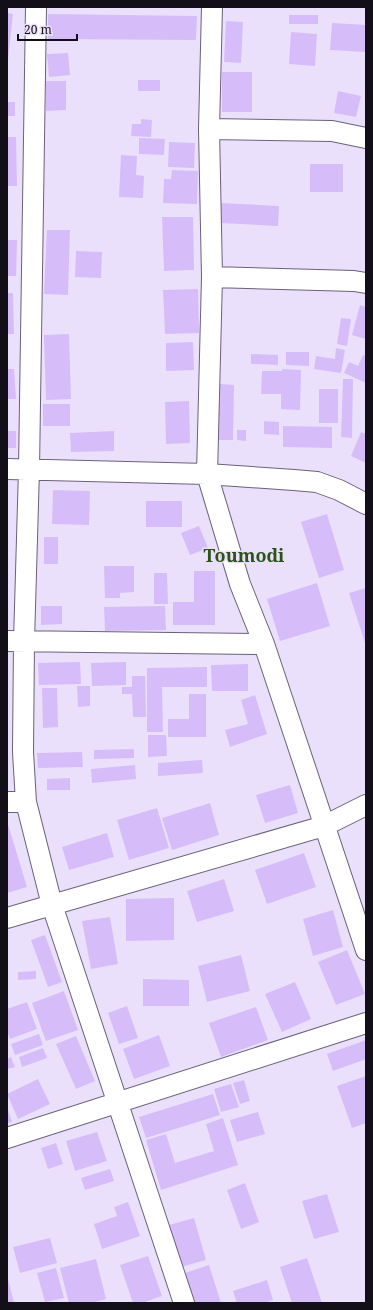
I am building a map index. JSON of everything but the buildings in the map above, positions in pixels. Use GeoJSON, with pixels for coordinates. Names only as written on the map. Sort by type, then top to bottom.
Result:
{"type":"FeatureCollection","features":[{"type":"Feature","properties":{"kind":"street"},"geometry":{"type":"LineString","coordinates":[[36,7],[29,470],[15,641],[23,752],[16,802],[52,905],[184,1303]]}},
{"type":"Feature","properties":{"kind":"street"},"geometry":{"type":"LineString","coordinates":[[212,7],[209,129],[212,276],[207,474],[240,584],[264,644],[366,950]]}},
{"type":"Feature","properties":{"kind":"street"},"geometry":{"type":"LineString","coordinates":[[209,129],[332,131],[366,138]]}},
{"type":"Feature","properties":{"kind":"street"},"geometry":{"type":"LineString","coordinates":[[212,276],[354,281],[366,284]]}},
{"type":"Feature","properties":{"kind":"street"},"geometry":{"type":"LineString","coordinates":[[7,469],[207,474],[317,482],[340,490],[366,504]]}},
{"type":"Feature","properties":{"kind":"street"},"geometry":{"type":"LineString","coordinates":[[15,641],[264,644]]}},
{"type":"Feature","properties":{"kind":"street"},"geometry":{"type":"LineString","coordinates":[[7,918],[324,826],[366,805]]}},
{"type":"Feature","properties":{"kind":"street"},"geometry":{"type":"LineString","coordinates":[[7,1138],[366,1023]]}},
{"type":"Feature","properties":{"kind":"district","name":"Toumodi"},"geometry":{"type":"Point","coordinates":[244,555]}}]}
